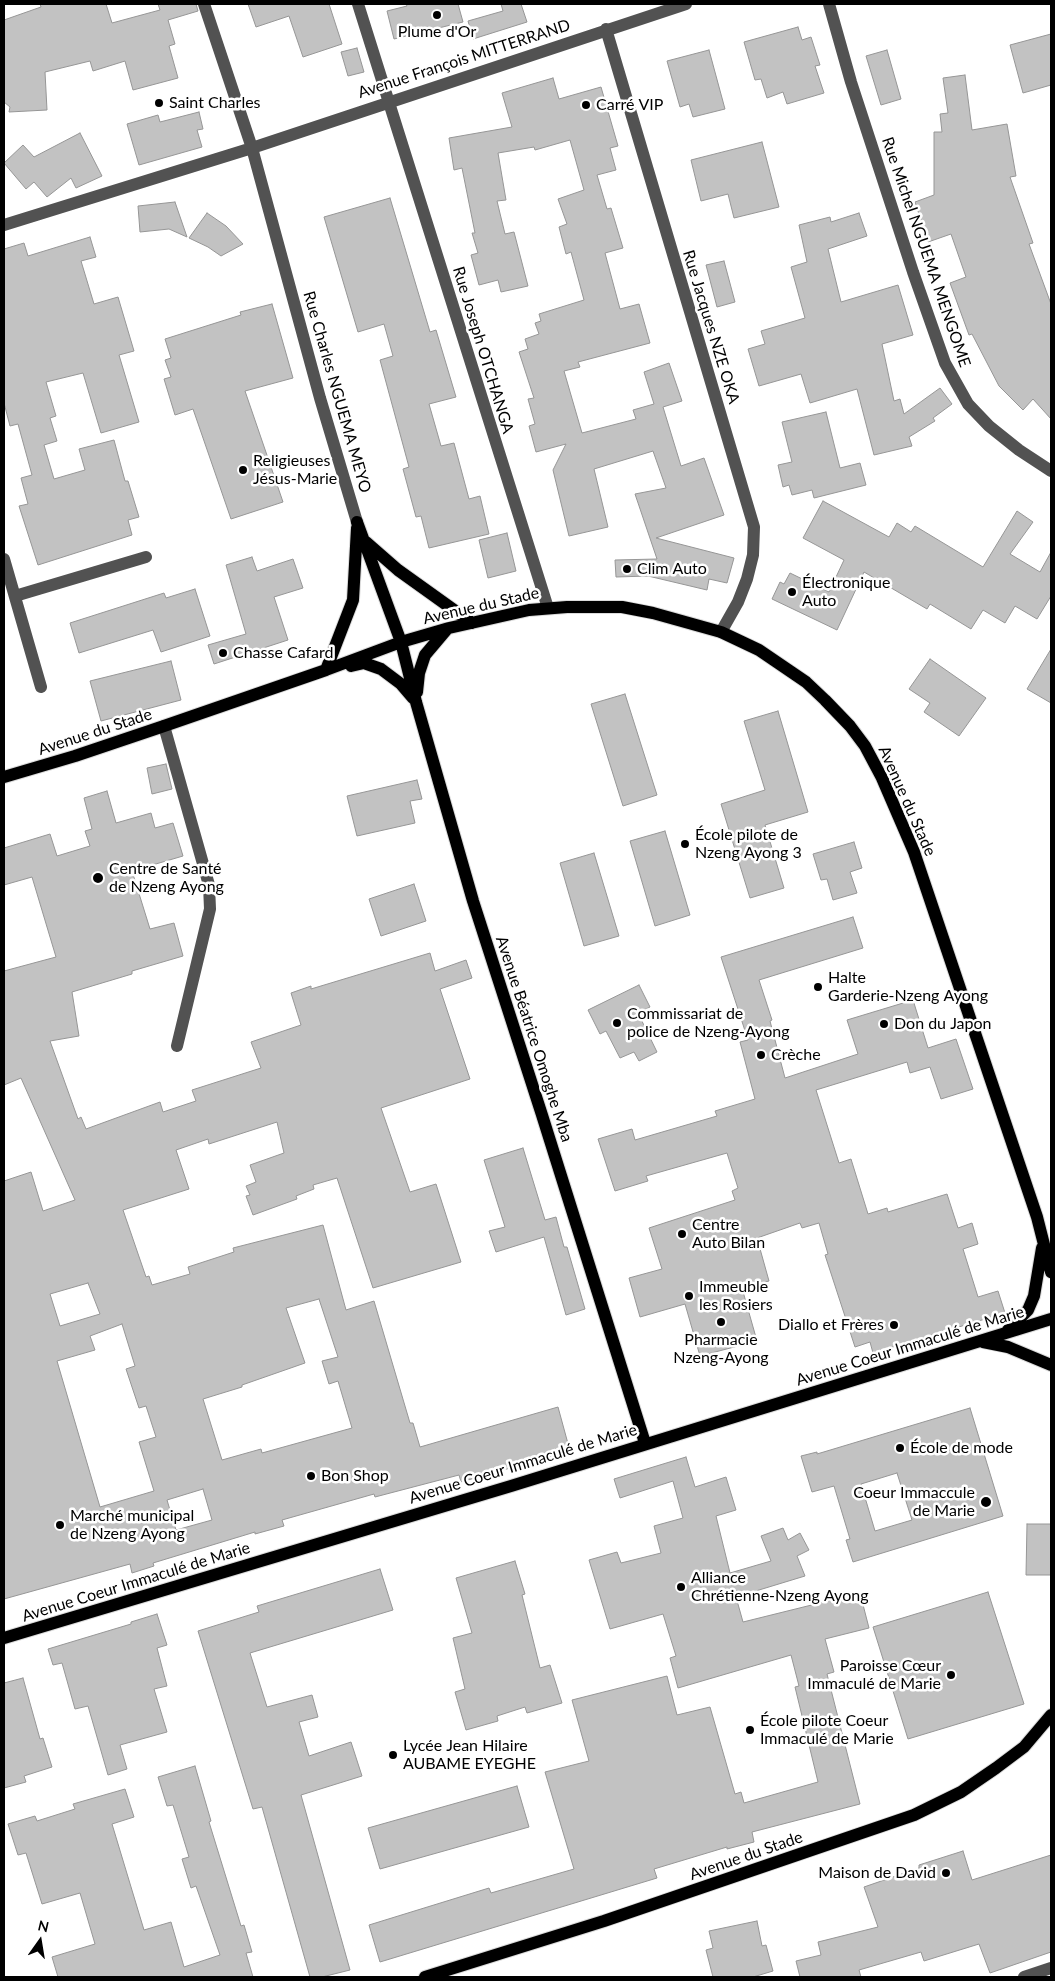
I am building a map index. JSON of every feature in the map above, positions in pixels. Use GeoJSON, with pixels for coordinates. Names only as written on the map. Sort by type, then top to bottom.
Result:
{"type":"FeatureCollection","features":[{"type":"Feature","properties":{"kind":"main road"},"geometry":{"type":"LineString","coordinates":[[357,522],[364,539],[377,553],[472,623]]}},
{"type":"Feature","properties":{"kind":"main road"},"geometry":{"type":"LineString","coordinates":[[326,670],[354,600],[357,522]]}},
{"type":"Feature","properties":{"kind":"main road","name":"Rue Charles NGUEMA MEYO"},"geometry":{"type":"LineString","coordinates":[[357,522],[402,642]]}},
{"type":"Feature","properties":{"kind":"main road","name":"Avenue du Stade"},"geometry":{"type":"LineString","coordinates":[[4,777],[75,756],[164,726],[402,642],[472,623],[548,608],[622,608],[653,613],[721,632],[759,650],[806,682],[850,726],[870,754],[914,852],[1037,1217],[1051,1272]]}},
{"type":"Feature","properties":{"kind":"main road"},"geometry":{"type":"LineString","coordinates":[[416,702],[421,663],[430,648],[449,628]]}},
{"type":"Feature","properties":{"kind":"main road","name":"Avenue Béatrice Omoghe Mba"},"geometry":{"type":"LineString","coordinates":[[402,642],[416,702],[473,901],[645,1443]]}},
{"type":"Feature","properties":{"kind":"main road"},"geometry":{"type":"LineString","coordinates":[[326,670],[364,663],[381,669],[401,684],[416,702]]}},
{"type":"Feature","properties":{"kind":"main road"},"geometry":{"type":"LineString","coordinates":[[1037,1217],[1051,1227]]}},
{"type":"Feature","properties":{"kind":"main road"},"geometry":{"type":"LineString","coordinates":[[1004,1333],[1016,1324],[1028,1310],[1034,1296],[1040,1265],[1042,1240]]}},
{"type":"Feature","properties":{"kind":"main road","name":"Avenue Coeur Immaculé de Marie"},"geometry":{"type":"LineString","coordinates":[[4,1638],[502,1489],[645,1443],[843,1385],[1051,1319]]}},
{"type":"Feature","properties":{"kind":"main road"},"geometry":{"type":"LineString","coordinates":[[975,1342],[1008,1347],[1051,1364]]}},
{"type":"Feature","properties":{"kind":"main road","name":"Avenue du Stade"},"geometry":{"type":"LineString","coordinates":[[425,1977],[604,1921],[914,1816],[961,1792],[996,1768],[1024,1747],[1051,1716]]}},
{"type":"Feature","properties":{"kind":"street","name":"Rue Charles NGUEMA MEYO"},"geometry":{"type":"LineString","coordinates":[[204,4],[252,148],[320,398],[357,522]]}},
{"type":"Feature","properties":{"kind":"street","name":"Rue Joseph OTCHANGA"},"geometry":{"type":"LineString","coordinates":[[358,4],[548,608]]}},
{"type":"Feature","properties":{"kind":"street","name":"Avenue François MITTERRAND"},"geometry":{"type":"LineString","coordinates":[[4,224],[252,148],[606,29],[645,10],[686,4]]}},
{"type":"Feature","properties":{"kind":"street","name":"Rue Michel NGUEMA MENGOME"},"geometry":{"type":"LineString","coordinates":[[829,4],[851,82],[945,363],[968,404],[989,426],[1051,472]]}},
{"type":"Feature","properties":{"kind":"street","name":"Rue Jacques NZE OKA"},"geometry":{"type":"LineString","coordinates":[[606,29],[754,527],[753,555],[747,579],[738,602],[721,632]]}},
{"type":"Feature","properties":{"kind":"street"},"geometry":{"type":"LineString","coordinates":[[15,596],[146,557]]}},
{"type":"Feature","properties":{"kind":"street"},"geometry":{"type":"LineString","coordinates":[[4,559],[41,687]]}},
{"type":"Feature","properties":{"kind":"street"},"geometry":{"type":"LineString","coordinates":[[164,726],[209,885],[210,909],[178,1046]]}},
{"type":"Feature","properties":{"kind":"street"},"geometry":{"type":"LineString","coordinates":[[1024,1977],[1051,1968]]}},
{"type":"Feature","properties":{"kind":"building"},"geometry":{"type":"Polygon","coordinates":[[[40,4],[106,4],[112,23],[160,10],[158,4],[196,4],[198,11],[168,20],[175,44],[169,46],[178,78],[133,90],[125,61],[93,71],[90,61],[45,72],[47,110],[9,112],[10,107],[4,102],[4,20],[41,7],[40,4]]]}},
{"type":"Feature","properties":{"kind":"building"},"geometry":{"type":"Polygon","coordinates":[[[248,4],[329,4],[342,44],[303,57],[289,16],[256,27],[248,4]]]}},
{"type":"Feature","properties":{"kind":"building"},"geometry":{"type":"Polygon","coordinates":[[[406,4],[458,4],[463,22],[394,39],[387,11],[407,6],[406,4]]]}},
{"type":"Feature","properties":{"kind":"building"},"geometry":{"type":"Polygon","coordinates":[[[501,4],[521,4],[527,22],[473,39],[468,21],[503,11],[501,4]]]}},
{"type":"Feature","properties":{"kind":"building"},"geometry":{"type":"Polygon","coordinates":[[[798,27],[802,40],[811,37],[820,65],[815,66],[824,93],[787,104],[783,92],[767,98],[761,79],[755,80],[744,42],[798,27]]]}},
{"type":"Feature","properties":{"kind":"building"},"geometry":{"type":"Polygon","coordinates":[[[1051,34],[1051,85],[1023,93],[1010,45],[1051,34]]]}},
{"type":"Feature","properties":{"kind":"building"},"geometry":{"type":"Polygon","coordinates":[[[357,48],[364,72],[348,76],[341,52],[357,48]]]}},
{"type":"Feature","properties":{"kind":"building"},"geometry":{"type":"Polygon","coordinates":[[[709,50],[725,109],[693,117],[689,104],[680,107],[667,61],[709,50]]]}},
{"type":"Feature","properties":{"kind":"building"},"geometry":{"type":"Polygon","coordinates":[[[887,50],[901,99],[881,105],[866,56],[887,50]]]}},
{"type":"Feature","properties":{"kind":"building"},"geometry":{"type":"Polygon","coordinates":[[[965,75],[972,130],[1007,124],[1016,176],[1010,177],[1033,243],[1029,244],[1051,304],[1051,419],[1033,399],[1023,410],[999,386],[972,334],[969,335],[950,283],[966,277],[951,234],[928,242],[915,202],[934,195],[934,132],[942,132],[940,114],[948,113],[943,78],[965,75]]]}},
{"type":"Feature","properties":{"kind":"building"},"geometry":{"type":"Polygon","coordinates":[[[553,78],[559,99],[601,87],[618,146],[610,148],[616,170],[597,175],[607,209],[611,208],[623,248],[605,253],[620,309],[639,304],[650,343],[578,362],[580,367],[564,371],[582,433],[636,419],[633,410],[654,404],[644,372],[669,363],[682,401],[663,407],[681,466],[704,458],[724,515],[656,538],[734,558],[727,583],[709,579],[707,590],[648,576],[616,577],[615,560],[657,559],[635,494],[666,488],[653,451],[594,469],[608,527],[569,536],[553,470],[566,444],[536,452],[529,426],[535,424],[528,399],[534,398],[519,352],[528,349],[525,339],[539,334],[535,323],[541,321],[539,314],[584,300],[571,252],[566,254],[559,227],[567,224],[558,199],[584,190],[570,140],[535,150],[534,147],[498,153],[506,200],[497,201],[505,234],[514,232],[528,286],[501,292],[498,280],[479,285],[471,255],[478,253],[472,233],[475,233],[462,168],[454,170],[449,138],[512,127],[502,93],[553,78]]]}},
{"type":"Feature","properties":{"kind":"building"},"geometry":{"type":"Polygon","coordinates":[[[199,112],[203,129],[197,130],[202,147],[139,165],[127,124],[158,115],[160,122],[199,112]]]}},
{"type":"Feature","properties":{"kind":"building"},"geometry":{"type":"Polygon","coordinates":[[[80,133],[102,176],[76,188],[71,178],[47,197],[34,182],[26,189],[4,163],[23,145],[34,157],[80,133]]]}},
{"type":"Feature","properties":{"kind":"building"},"geometry":{"type":"Polygon","coordinates":[[[762,142],[779,207],[734,218],[728,194],[701,201],[691,160],[762,142]]]}},
{"type":"Feature","properties":{"kind":"building"},"geometry":{"type":"Polygon","coordinates":[[[390,198],[430,332],[436,330],[456,397],[429,404],[441,446],[454,443],[469,499],[480,496],[489,534],[429,548],[421,516],[416,517],[403,469],[409,467],[380,360],[393,356],[384,324],[358,332],[324,217],[390,198]]]}},
{"type":"Feature","properties":{"kind":"building"},"geometry":{"type":"Polygon","coordinates":[[[175,202],[187,237],[169,229],[140,232],[138,206],[175,202]]]}},
{"type":"Feature","properties":{"kind":"building"},"geometry":{"type":"Polygon","coordinates":[[[207,213],[226,226],[243,244],[221,256],[189,238],[207,213]]]}},
{"type":"Feature","properties":{"kind":"building"},"geometry":{"type":"Polygon","coordinates":[[[859,213],[867,236],[828,249],[841,302],[898,285],[913,335],[882,344],[894,401],[900,399],[904,414],[940,388],[952,404],[933,418],[935,421],[909,437],[912,446],[874,455],[857,389],[810,403],[801,374],[759,386],[748,349],[765,344],[761,331],[805,318],[791,267],[807,262],[799,225],[830,217],[831,222],[859,213]]]}},
{"type":"Feature","properties":{"kind":"building"},"geometry":{"type":"Polygon","coordinates":[[[90,237],[96,257],[81,261],[94,304],[118,297],[134,351],[119,355],[139,422],[101,433],[83,373],[46,382],[56,416],[50,418],[57,441],[44,445],[54,479],[85,470],[79,449],[114,440],[125,481],[128,481],[139,517],[128,520],[132,535],[38,565],[19,506],[28,504],[21,478],[32,475],[18,424],[10,426],[4,403],[4,249],[24,243],[28,256],[90,237]]]}},
{"type":"Feature","properties":{"kind":"building"},"geometry":{"type":"Polygon","coordinates":[[[724,261],[735,302],[717,307],[706,265],[724,261]]]}},
{"type":"Feature","properties":{"kind":"building"},"geometry":{"type":"Polygon","coordinates":[[[272,304],[293,378],[245,391],[283,502],[231,519],[193,409],[175,415],[164,379],[171,377],[165,360],[171,358],[165,339],[241,315],[240,312],[272,304]]]}},
{"type":"Feature","properties":{"kind":"building"},"geometry":{"type":"Polygon","coordinates":[[[826,412],[840,468],[860,463],[866,485],[814,498],[812,490],[792,495],[789,485],[783,487],[778,465],[792,462],[782,422],[826,412]]]}},
{"type":"Feature","properties":{"kind":"building"},"geometry":{"type":"Polygon","coordinates":[[[823,501],[889,537],[897,523],[911,532],[915,526],[983,567],[1017,511],[1033,522],[1010,554],[1040,572],[1051,552],[1051,596],[1037,619],[1015,606],[1005,623],[983,610],[971,629],[930,604],[927,609],[864,572],[837,630],[772,599],[780,582],[784,584],[790,573],[829,592],[844,560],[803,538],[823,501]]]}},
{"type":"Feature","properties":{"kind":"building"},"geometry":{"type":"Polygon","coordinates":[[[507,533],[516,571],[488,578],[479,540],[507,533]]]}},
{"type":"Feature","properties":{"kind":"building"},"geometry":{"type":"Polygon","coordinates":[[[252,557],[257,571],[293,559],[303,588],[274,597],[288,640],[214,664],[208,645],[246,634],[226,565],[252,557]]]}},
{"type":"Feature","properties":{"kind":"building"},"geometry":{"type":"Polygon","coordinates":[[[195,589],[210,636],[161,652],[153,630],[79,653],[70,623],[164,593],[166,598],[195,589]]]}},
{"type":"Feature","properties":{"kind":"building"},"geometry":{"type":"Polygon","coordinates":[[[1051,649],[1051,703],[1027,689],[1051,649]]]}},
{"type":"Feature","properties":{"kind":"building"},"geometry":{"type":"Polygon","coordinates":[[[930,659],[986,698],[959,736],[924,712],[930,703],[909,689],[930,659]]]}},
{"type":"Feature","properties":{"kind":"building"},"geometry":{"type":"Polygon","coordinates":[[[171,661],[181,700],[101,721],[90,681],[171,661]]]}},
{"type":"Feature","properties":{"kind":"building"},"geometry":{"type":"Polygon","coordinates":[[[625,694],[657,795],[623,806],[591,704],[625,694]]]}},
{"type":"Feature","properties":{"kind":"building"},"geometry":{"type":"Polygon","coordinates":[[[778,711],[808,812],[765,825],[784,888],[750,898],[721,804],[765,790],[744,721],[778,711]]]}},
{"type":"Feature","properties":{"kind":"building"},"geometry":{"type":"Polygon","coordinates":[[[166,764],[172,789],[152,794],[147,768],[166,764]]]}},
{"type":"Feature","properties":{"kind":"building"},"geometry":{"type":"Polygon","coordinates":[[[417,780],[422,799],[410,801],[415,823],[357,836],[347,796],[417,780]]]}},
{"type":"Feature","properties":{"kind":"building"},"geometry":{"type":"Polygon","coordinates":[[[107,791],[116,823],[151,813],[155,828],[173,823],[183,856],[132,871],[150,929],[174,923],[183,956],[72,992],[79,1036],[50,1041],[78,1119],[81,1117],[86,1129],[160,1102],[163,1112],[196,1101],[192,1090],[261,1068],[251,1042],[301,1025],[291,993],[311,986],[311,989],[430,953],[435,971],[466,960],[472,978],[440,989],[470,1079],[381,1108],[410,1192],[436,1184],[461,1262],[373,1288],[337,1178],[313,1185],[314,1189],[296,1196],[297,1199],[253,1215],[246,1196],[250,1195],[246,1186],[256,1182],[250,1165],[284,1153],[277,1122],[209,1144],[208,1139],[176,1150],[189,1189],[123,1210],[146,1277],[149,1276],[152,1285],[190,1274],[188,1267],[234,1252],[233,1248],[323,1225],[346,1310],[374,1301],[410,1423],[413,1423],[420,1447],[558,1407],[570,1451],[461,1482],[459,1475],[375,1497],[374,1494],[282,1520],[284,1526],[255,1534],[255,1532],[153,1563],[154,1566],[132,1573],[130,1564],[4,1599],[4,1181],[31,1172],[43,1211],[75,1200],[21,1078],[4,1085],[4,971],[56,957],[32,877],[4,885],[4,848],[50,834],[57,856],[90,846],[85,831],[92,829],[84,798],[107,791]],[[88,1283],[50,1294],[60,1326],[100,1314],[88,1283]],[[319,1299],[286,1308],[305,1363],[242,1385],[242,1387],[203,1399],[222,1460],[261,1449],[262,1453],[352,1428],[338,1381],[329,1384],[322,1361],[338,1357],[319,1299]],[[122,1324],[90,1336],[95,1350],[57,1361],[100,1507],[154,1491],[139,1442],[156,1437],[146,1406],[139,1408],[126,1369],[135,1366],[122,1324]],[[203,1489],[167,1500],[176,1530],[212,1520],[203,1489]]]}},
{"type":"Feature","properties":{"kind":"building"},"geometry":{"type":"Polygon","coordinates":[[[665,831],[690,915],[655,926],[630,841],[665,831]]]}},
{"type":"Feature","properties":{"kind":"building"},"geometry":{"type":"Polygon","coordinates":[[[854,842],[862,868],[850,872],[857,893],[833,900],[827,879],[821,880],[813,854],[854,842]]]}},
{"type":"Feature","properties":{"kind":"building"},"geometry":{"type":"Polygon","coordinates":[[[594,853],[619,936],[584,946],[560,863],[594,853]]]}},
{"type":"Feature","properties":{"kind":"building"},"geometry":{"type":"Polygon","coordinates":[[[414,884],[426,921],[381,936],[369,899],[414,884]]]}},
{"type":"Feature","properties":{"kind":"building"},"geometry":{"type":"Polygon","coordinates":[[[853,917],[863,948],[759,980],[772,1020],[770,1021],[785,1078],[858,1054],[847,1020],[913,1000],[928,1048],[956,1039],[973,1089],[941,1099],[930,1067],[910,1073],[907,1062],[816,1090],[839,1163],[851,1159],[868,1214],[887,1208],[888,1212],[947,1194],[958,1228],[972,1223],[978,1244],[963,1249],[978,1297],[998,1291],[1005,1313],[873,1353],[870,1342],[855,1347],[825,1255],[828,1254],[819,1223],[802,1228],[800,1223],[757,1238],[769,1281],[742,1288],[757,1341],[700,1356],[685,1304],[640,1317],[629,1278],[662,1269],[649,1228],[735,1200],[732,1191],[738,1188],[727,1153],[646,1176],[648,1181],[615,1191],[598,1139],[632,1129],[635,1140],[717,1116],[715,1111],[755,1099],[740,1042],[748,1040],[721,957],[853,917]]]}},
{"type":"Feature","properties":{"kind":"building","name":"Commissariat de police de Nzeng-Ayong"},"geometry":{"type":"Polygon","coordinates":[[[639,985],[650,1007],[638,1013],[657,1052],[639,1061],[634,1052],[620,1058],[606,1031],[600,1034],[588,1010],[639,985]]]}},
{"type":"Feature","properties":{"kind":"building"},"geometry":{"type":"Polygon","coordinates":[[[523,1148],[545,1220],[556,1217],[585,1309],[566,1315],[544,1237],[496,1252],[489,1231],[505,1227],[484,1160],[523,1148]]]}},
{"type":"Feature","properties":{"kind":"building"},"geometry":{"type":"Polygon","coordinates":[[[970,1408],[1003,1516],[853,1562],[846,1540],[850,1539],[834,1486],[812,1492],[801,1456],[817,1452],[817,1454],[970,1408]],[[897,1473],[861,1484],[875,1531],[912,1520],[897,1473]]]}},
{"type":"Feature","properties":{"kind":"building"},"geometry":{"type":"Polygon","coordinates":[[[686,1457],[695,1487],[726,1477],[736,1510],[716,1516],[730,1573],[771,1561],[761,1536],[783,1528],[788,1540],[800,1533],[809,1550],[797,1556],[805,1576],[736,1597],[743,1622],[860,1593],[869,1628],[825,1639],[834,1672],[827,1674],[860,1804],[752,1832],[754,1842],[727,1849],[727,1847],[654,1869],[657,1878],[380,1962],[369,1925],[489,1888],[491,1893],[574,1869],[545,1772],[589,1761],[572,1700],[667,1676],[677,1715],[710,1707],[735,1794],[741,1792],[744,1803],[818,1782],[795,1687],[799,1686],[791,1655],[678,1688],[670,1658],[676,1656],[663,1614],[610,1629],[589,1560],[617,1552],[621,1563],[661,1553],[654,1526],[683,1518],[673,1481],[620,1498],[614,1479],[686,1457]]]}},
{"type":"Feature","properties":{"kind":"building"},"geometry":{"type":"Polygon","coordinates":[[[1027,1524],[1051,1524],[1051,1575],[1026,1575],[1027,1524]]]}},
{"type":"Feature","properties":{"kind":"building"},"geometry":{"type":"Polygon","coordinates":[[[515,1561],[525,1594],[522,1595],[540,1668],[550,1665],[562,1703],[527,1713],[525,1707],[497,1716],[498,1721],[466,1730],[455,1692],[465,1689],[453,1638],[472,1633],[456,1578],[515,1561]]]}},
{"type":"Feature","properties":{"kind":"building"},"geometry":{"type":"Polygon","coordinates":[[[380,1569],[393,1610],[250,1653],[267,1707],[312,1695],[318,1717],[299,1722],[309,1756],[351,1742],[362,1776],[301,1795],[350,1970],[322,1977],[310,1977],[262,1807],[253,1809],[198,1631],[259,1612],[257,1606],[380,1569]]]}},
{"type":"Feature","properties":{"kind":"building","name":"Paroisse Cœur Immaculé de Marie"},"geometry":{"type":"Polygon","coordinates":[[[988,1592],[1024,1704],[908,1739],[873,1627],[988,1592]]]}},
{"type":"Feature","properties":{"kind":"building"},"geometry":{"type":"Polygon","coordinates":[[[157,1614],[167,1645],[157,1648],[167,1686],[154,1689],[167,1732],[120,1745],[127,1769],[108,1775],[88,1706],[75,1709],[62,1663],[53,1665],[48,1649],[131,1624],[131,1622],[157,1614]]]}},
{"type":"Feature","properties":{"kind":"building"},"geometry":{"type":"Polygon","coordinates":[[[23,1678],[40,1739],[43,1738],[52,1767],[24,1776],[26,1782],[4,1788],[4,1683],[23,1678]]]}},
{"type":"Feature","properties":{"kind":"building"},"geometry":{"type":"Polygon","coordinates":[[[195,1766],[211,1821],[209,1822],[241,1926],[244,1925],[252,1952],[246,1953],[253,1977],[58,1977],[52,1957],[95,1944],[80,1893],[42,1904],[26,1853],[18,1855],[8,1824],[35,1816],[37,1821],[75,1809],[73,1804],[125,1789],[134,1817],[112,1824],[144,1930],[171,1922],[184,1967],[220,1955],[196,1886],[191,1888],[182,1859],[189,1857],[173,1805],[167,1806],[158,1777],[195,1766]]]}},
{"type":"Feature","properties":{"kind":"building"},"geometry":{"type":"Polygon","coordinates":[[[517,1786],[529,1827],[380,1869],[368,1828],[517,1786]]]}},
{"type":"Feature","properties":{"kind":"building"},"geometry":{"type":"Polygon","coordinates":[[[963,1851],[972,1880],[1051,1855],[1051,1952],[990,1973],[979,1944],[924,1961],[921,1952],[859,1970],[861,1977],[800,1977],[796,1961],[821,1955],[818,1942],[878,1927],[864,1887],[919,1868],[919,1865],[963,1851]]]}},
{"type":"Feature","properties":{"kind":"building"},"geometry":{"type":"Polygon","coordinates":[[[757,1921],[762,1946],[766,1945],[773,1971],[753,1977],[713,1977],[706,1950],[713,1948],[709,1931],[757,1921]]]}},
{"type":"Feature","properties":{"kind":"place","name":"Plume d'Or"},"geometry":{"type":"Point","coordinates":[437,15]}},
{"type":"Feature","properties":{"kind":"place","name":"Saint Charles"},"geometry":{"type":"Point","coordinates":[159,103]}},
{"type":"Feature","properties":{"kind":"place","name":"Carré VIP"},"geometry":{"type":"Point","coordinates":[586,105]}},
{"type":"Feature","properties":{"kind":"place","name":"Religieuses Jésus-Marie"},"geometry":{"type":"Point","coordinates":[243,470]}},
{"type":"Feature","properties":{"kind":"place","name":"Clim Auto"},"geometry":{"type":"Point","coordinates":[627,569]}},
{"type":"Feature","properties":{"kind":"place","name":"Électronique Auto"},"geometry":{"type":"Point","coordinates":[792,592]}},
{"type":"Feature","properties":{"kind":"place","name":"Chasse Cafard"},"geometry":{"type":"Point","coordinates":[223,653]}},
{"type":"Feature","properties":{"kind":"place","name":"École pilote de Nzeng Ayong 3"},"geometry":{"type":"Point","coordinates":[685,844]}},
{"type":"Feature","properties":{"kind":"place","name":"Centre de Santé de Nzeng Ayong"},"geometry":{"type":"Point","coordinates":[98,878]}},
{"type":"Feature","properties":{"kind":"place","name":"Halte Garderie-Nzeng Ayong"},"geometry":{"type":"Point","coordinates":[818,987]}},
{"type":"Feature","properties":{"kind":"place","name":"Commissariat de police de Nzeng-Ayong"},"geometry":{"type":"Point","coordinates":[617,1023]}},
{"type":"Feature","properties":{"kind":"place","name":"Don du Japon"},"geometry":{"type":"Point","coordinates":[884,1024]}},
{"type":"Feature","properties":{"kind":"place","name":"Crèche"},"geometry":{"type":"Point","coordinates":[761,1055]}},
{"type":"Feature","properties":{"kind":"place","name":"Centre Auto Bilan"},"geometry":{"type":"Point","coordinates":[682,1234]}},
{"type":"Feature","properties":{"kind":"place","name":"Immeuble les Rosiers"},"geometry":{"type":"Point","coordinates":[689,1296]}},
{"type":"Feature","properties":{"kind":"place","name":"Pharmacie Nzeng-Ayong"},"geometry":{"type":"Point","coordinates":[721,1322]}},
{"type":"Feature","properties":{"kind":"place","name":"Diallo et Frères"},"geometry":{"type":"Point","coordinates":[894,1325]}},
{"type":"Feature","properties":{"kind":"place","name":"École de mode"},"geometry":{"type":"Point","coordinates":[900,1448]}},
{"type":"Feature","properties":{"kind":"place","name":"Bon Shop"},"geometry":{"type":"Point","coordinates":[311,1476]}},
{"type":"Feature","properties":{"kind":"place","name":"Coeur Immaccule de Marie"},"geometry":{"type":"Point","coordinates":[986,1502]}},
{"type":"Feature","properties":{"kind":"place","name":"Marché municipal de Nzeng Ayong"},"geometry":{"type":"Point","coordinates":[60,1525]}},
{"type":"Feature","properties":{"kind":"place","name":"Alliance Chrétienne-Nzeng Ayong"},"geometry":{"type":"Point","coordinates":[681,1587]}},
{"type":"Feature","properties":{"kind":"place","name":"Paroisse Cœur Immaculé de Marie"},"geometry":{"type":"Point","coordinates":[951,1675]}},
{"type":"Feature","properties":{"kind":"place","name":"École pilote Coeur Immaculé de Marie"},"geometry":{"type":"Point","coordinates":[750,1730]}},
{"type":"Feature","properties":{"kind":"place","name":"Lycée Jean Hilaire AUBAME EYEGHE"},"geometry":{"type":"Point","coordinates":[393,1755]}},
{"type":"Feature","properties":{"kind":"place","name":"Maison de David"},"geometry":{"type":"Point","coordinates":[946,1873]}}]}
